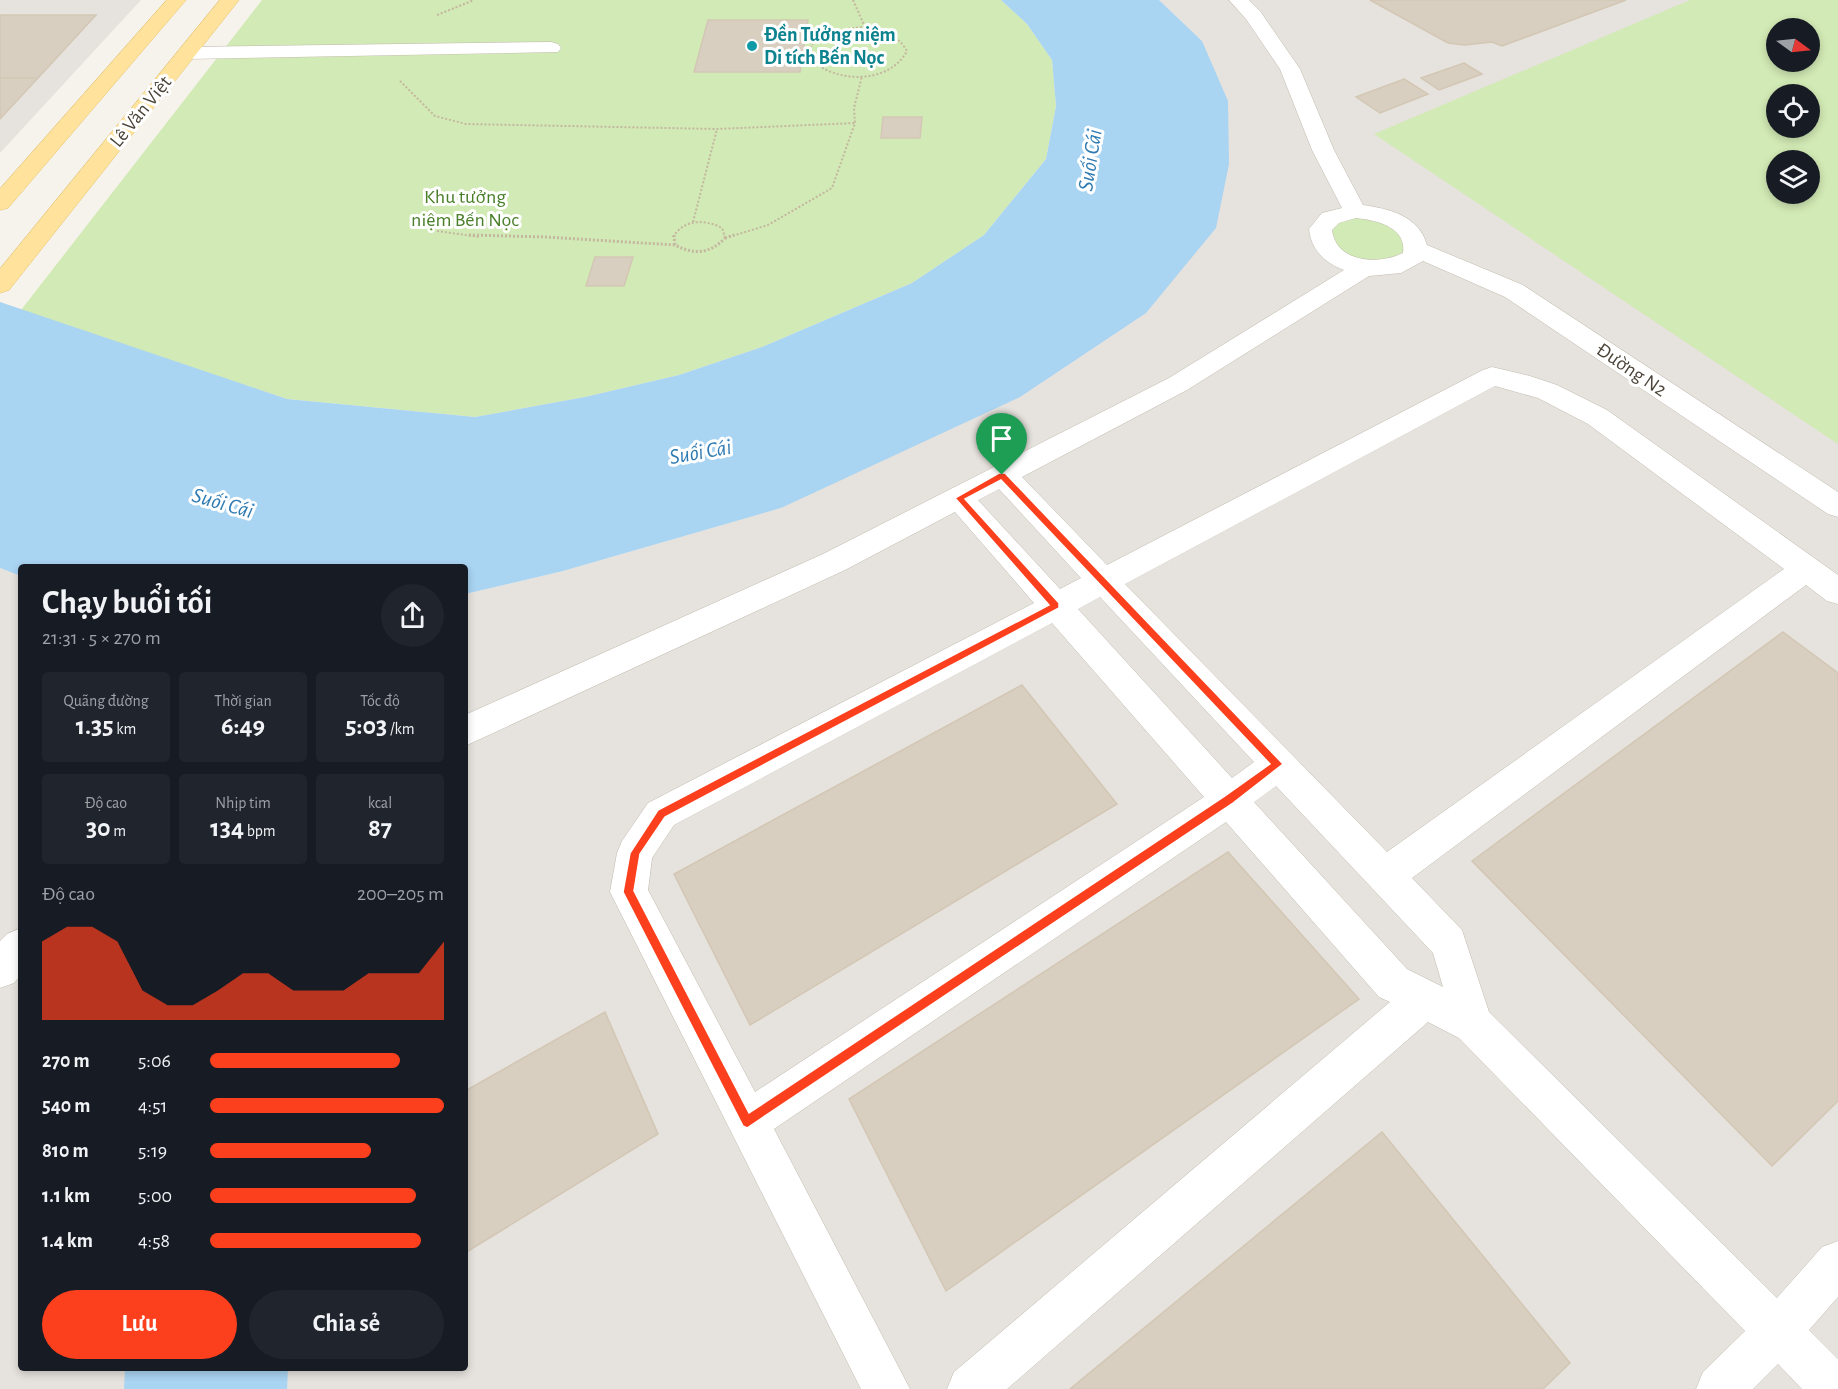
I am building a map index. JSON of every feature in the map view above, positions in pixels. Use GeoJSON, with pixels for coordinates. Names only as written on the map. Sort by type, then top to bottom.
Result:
{"type":"FeatureCollection","features":[{"type":"Feature","properties":{"kind":"main road","name":"Lê Văn Việt"},"geometry":{"type":"LineString","coordinates":[[0,203],[177,0]]}},
{"type":"Feature","properties":{"kind":"main road","name":"Lê Văn Việt"},"geometry":{"type":"LineString","coordinates":[[0,285],[230,0]]}},
{"type":"Feature","properties":{"kind":"main road"},"geometry":{"type":"LineString","coordinates":[[132,51],[187,53]]}},
{"type":"Feature","properties":{"kind":"street"},"geometry":{"type":"LineString","coordinates":[[1238,0],[1253,15],[1290,69],[1323,150],[1355,211]]}},
{"type":"Feature","properties":{"kind":"street"},"geometry":{"type":"LineString","coordinates":[[187,53],[551,48]]}},
{"type":"Feature","properties":{"kind":"street"},"geometry":{"type":"LineString","coordinates":[[1355,211],[1381,214],[1393,219],[1411,233],[1417,249],[1414,257],[1394,268],[1364,268],[1347,263],[1333,255],[1323,246],[1318,236],[1320,226],[1340,213],[1355,211]]}},
{"type":"Feature","properties":{"kind":"street","name":"Đường N2"},"geometry":{"type":"LineString","coordinates":[[1417,249],[1514,291],[1838,506]]}},
{"type":"Feature","properties":{"kind":"street"},"geometry":{"type":"LineString","coordinates":[[468,730],[834,562],[959,498],[1178,384],[1364,268]]}},
{"type":"Feature","properties":{"kind":"street"},"geometry":{"type":"LineString","coordinates":[[886,1389],[628,892],[635,853],[661,814],[1492,376],[1520,380],[1563,396],[1606,422],[1838,592]]}},
{"type":"Feature","properties":{"kind":"street"},"geometry":{"type":"LineString","coordinates":[[1002,475],[1449,943],[1473,1024]]}},
{"type":"Feature","properties":{"kind":"street"},"geometry":{"type":"LineString","coordinates":[[959,498],[1393,983],[1473,1024],[1835,1389]]}},
{"type":"Feature","properties":{"kind":"street"},"geometry":{"type":"LineString","coordinates":[[1384,876],[1806,568]]}},
{"type":"Feature","properties":{"kind":"street"},"geometry":{"type":"LineString","coordinates":[[747,1122],[1229,800],[1278,764]]}},
{"type":"Feature","properties":{"kind":"street"},"geometry":{"type":"LineString","coordinates":[[0,969],[18,950]]}},
{"type":"Feature","properties":{"kind":"street"},"geometry":{"type":"LineString","coordinates":[[971,1389],[1424,999]]}},
{"type":"Feature","properties":{"kind":"street"},"geometry":{"type":"LineString","coordinates":[[1720,1389],[1779,1330],[1838,1263]]}},
{"type":"Feature","properties":{"kind":"path"},"geometry":{"type":"LineString","coordinates":[[853,0],[865,27]]}},
{"type":"Feature","properties":{"kind":"path"},"geometry":{"type":"LineString","coordinates":[[865,27],[886,31],[901,39],[906,51],[901,62],[885,72],[862,76],[838,75],[819,68],[809,57],[811,45],[823,34],[842,28],[865,27]]}},
{"type":"Feature","properties":{"kind":"path"},"geometry":{"type":"LineString","coordinates":[[399,50],[403,66],[399,79],[435,116],[466,124],[717,129],[855,123]]}},
{"type":"Feature","properties":{"kind":"path"},"geometry":{"type":"LineString","coordinates":[[437,231],[481,237],[546,237],[675,245],[686,252],[702,253],[717,247],[725,238],[768,225],[832,188],[855,123],[854,108],[862,76]]}},
{"type":"Feature","properties":{"kind":"path"},"geometry":{"type":"LineString","coordinates":[[693,222],[710,167],[717,129]]}},
{"type":"Feature","properties":{"kind":"path"},"geometry":{"type":"LineString","coordinates":[[675,245],[673,236],[680,228],[693,222],[710,222],[722,228],[725,238]]}},
{"type":"Feature","properties":{"kind":"shaded area"},"geometry":{"type":"Polygon","coordinates":[[[0,0],[141,0],[0,153],[0,0]]]}},
{"type":"Feature","properties":{"kind":"shaded area"},"geometry":{"type":"Polygon","coordinates":[[[1159,0],[1838,0],[1838,1389],[0,1389],[0,568],[18,575],[18,1371],[468,1371],[468,593],[563,571],[781,508],[1202,41],[1159,0]]]}},
{"type":"Feature","properties":{"kind":"green space","name":"Khu tưởng niệm Bến Nọc"},"geometry":{"type":"Polygon","coordinates":[[[262,0],[1001,0],[1027,24],[1052,60],[1056,106],[1046,159],[984,235],[912,283],[762,347],[679,375],[585,397],[475,417],[287,399],[21,310],[262,0]]]}},
{"type":"Feature","properties":{"kind":"green space"},"geometry":{"type":"Polygon","coordinates":[[[1690,0],[1838,0],[1838,444],[1374,134],[1690,0]]]}},
{"type":"Feature","properties":{"kind":"green space"},"geometry":{"type":"Polygon","coordinates":[[[1348,218],[1369,219],[1390,225],[1401,234],[1405,249],[1395,257],[1380,261],[1372,262],[1352,258],[1329,240],[1332,226],[1348,218]]]}},
{"type":"Feature","properties":{"kind":"water","name":"Suối Cái"},"geometry":{"type":"Polygon","coordinates":[[[1001,0],[1159,0],[1202,41],[1228,101],[1229,164],[1216,228],[1146,313],[1020,397],[781,508],[563,571],[468,593],[468,564],[18,564],[18,575],[0,568],[0,302],[287,399],[475,417],[585,397],[679,375],[762,347],[912,283],[984,235],[1046,159],[1056,106],[1052,60],[1027,24],[1001,0]]]}},
{"type":"Feature","properties":{"kind":"water"},"geometry":{"type":"Polygon","coordinates":[[[125,1371],[288,1371],[287,1389],[124,1389],[125,1371]]]}},
{"type":"Feature","properties":{"kind":"building"},"geometry":{"type":"Polygon","coordinates":[[[1370,0],[1626,0],[1502,46],[1492,42],[1465,45],[1448,43],[1370,0]]]}},
{"type":"Feature","properties":{"kind":"building"},"geometry":{"type":"Polygon","coordinates":[[[0,15],[96,15],[38,78],[0,78],[0,15]]]}},
{"type":"Feature","properties":{"kind":"building","name":"Đền Tưởng niệm Di tích Bến Nọc"},"geometry":{"type":"Polygon","coordinates":[[[708,20],[808,20],[800,72],[694,72],[708,20]]]}},
{"type":"Feature","properties":{"kind":"building"},"geometry":{"type":"Polygon","coordinates":[[[1464,63],[1482,74],[1439,90],[1421,78],[1464,63]]]}},
{"type":"Feature","properties":{"kind":"building"},"geometry":{"type":"Polygon","coordinates":[[[0,78],[38,78],[0,119],[0,78]]]}},
{"type":"Feature","properties":{"kind":"building"},"geometry":{"type":"Polygon","coordinates":[[[1404,79],[1428,94],[1380,113],[1356,97],[1404,79]]]}},
{"type":"Feature","properties":{"kind":"building"},"geometry":{"type":"Polygon","coordinates":[[[883,117],[922,117],[920,138],[881,138],[883,117]]]}},
{"type":"Feature","properties":{"kind":"building"},"geometry":{"type":"Polygon","coordinates":[[[595,257],[633,257],[624,286],[586,286],[595,257]]]}},
{"type":"Feature","properties":{"kind":"building"},"geometry":{"type":"Polygon","coordinates":[[[1783,632],[1838,673],[1838,1101],[1772,1166],[1472,861],[1783,632]]]}},
{"type":"Feature","properties":{"kind":"building"},"geometry":{"type":"Polygon","coordinates":[[[1022,685],[1117,804],[750,1025],[674,874],[1022,685]]]}},
{"type":"Feature","properties":{"kind":"building"},"geometry":{"type":"Polygon","coordinates":[[[1228,852],[1359,999],[946,1291],[849,1099],[1228,852]]]}},
{"type":"Feature","properties":{"kind":"building"},"geometry":{"type":"Polygon","coordinates":[[[605,1012],[658,1134],[468,1251],[468,1089],[605,1012]]]}},
{"type":"Feature","properties":{"kind":"building"},"geometry":{"type":"Polygon","coordinates":[[[1382,1132],[1570,1363],[1543,1389],[1070,1389],[1382,1132]]]}},
{"type":"Feature","properties":{"kind":"place","name":"Đền Tưởng niệm Di tích Bến Nọc"},"geometry":{"type":"Point","coordinates":[752,46]}},
{"type":"Feature","properties":{"kind":"route"},"geometry":{"type":"LineString","coordinates":[[1002,475],[1278,764],[1229,800],[747,1122],[628,892],[635,853],[661,814],[1055,606],[959,498],[1002,475]]}}]}
